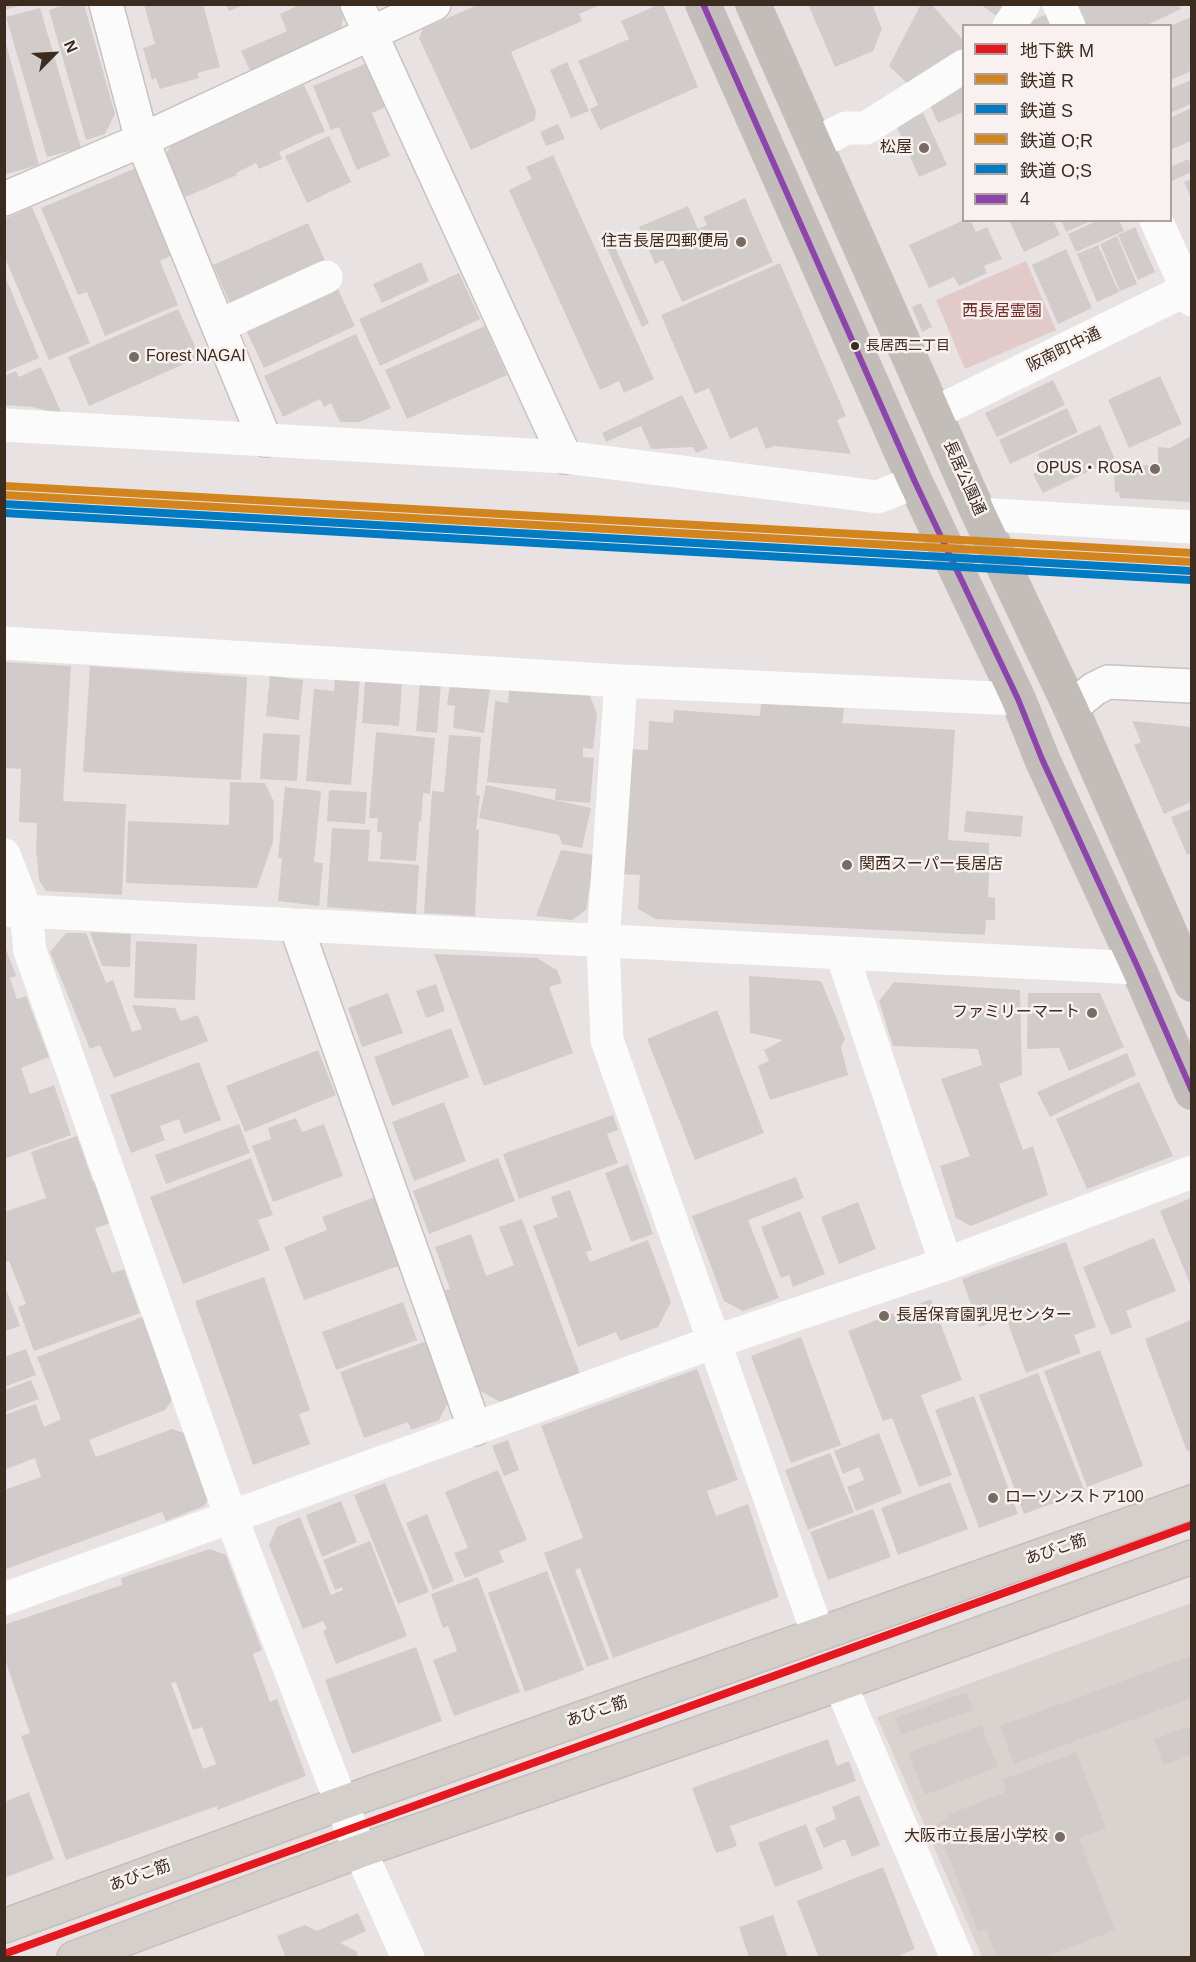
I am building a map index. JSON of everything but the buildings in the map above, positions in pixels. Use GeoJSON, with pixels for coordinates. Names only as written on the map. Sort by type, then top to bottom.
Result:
{"type":"FeatureCollection","features":[{"type":"Feature","properties":{"kind":"highway"},"geometry":{"type":"LineString","coordinates":[[703,4],[915,482],[1018,699],[1042,759],[1138,968],[1191,1092]]}},
{"type":"Feature","properties":{"kind":"highway","name":"長居公園通"},"geometry":{"type":"LineString","coordinates":[[753,4],[979,514],[1071,708],[1191,984]]}},
{"type":"Feature","properties":{"kind":"main road","name":"あびこ筋"},"geometry":{"type":"LineString","coordinates":[[4,1926],[342,1803],[1191,1502]]}},
{"type":"Feature","properties":{"kind":"main road"},"geometry":{"type":"LineString","coordinates":[[74,1958],[360,1851],[840,1684],[1191,1557]]}},
{"type":"Feature","properties":{"kind":"street"},"geometry":{"type":"LineString","coordinates":[[106,4],[142,140],[266,440]]}},
{"type":"Feature","properties":{"kind":"street"},"geometry":{"type":"LineString","coordinates":[[4,199],[142,140],[364,19],[434,4]]}},
{"type":"Feature","properties":{"kind":"street"},"geometry":{"type":"LineString","coordinates":[[1010,24],[1024,4]]}},
{"type":"Feature","properties":{"kind":"street"},"geometry":{"type":"LineString","coordinates":[[1059,4],[1068,24]]}},
{"type":"Feature","properties":{"kind":"street"},"geometry":{"type":"LineString","coordinates":[[364,19],[565,457]]}},
{"type":"Feature","properties":{"kind":"street"},"geometry":{"type":"LineString","coordinates":[[815,144],[846,128],[866,128],[962,67]]}},
{"type":"Feature","properties":{"kind":"street"},"geometry":{"type":"LineString","coordinates":[[1157,222],[1190,292]]}},
{"type":"Feature","properties":{"kind":"street"},"geometry":{"type":"LineString","coordinates":[[219,326],[326,277]]}},
{"type":"Feature","properties":{"kind":"street","name":"阪南町中通"},"geometry":{"type":"LineString","coordinates":[[935,413],[1190,292]]}},
{"type":"Feature","properties":{"kind":"street"},"geometry":{"type":"LineString","coordinates":[[4,425],[565,457],[878,497],[915,482]]}},
{"type":"Feature","properties":{"kind":"street"},"geometry":{"type":"LineString","coordinates":[[979,514],[1191,527]]}},
{"type":"Feature","properties":{"kind":"street"},"geometry":{"type":"LineString","coordinates":[[4,643],[621,681],[1018,699]]}},
{"type":"Feature","properties":{"kind":"street"},"geometry":{"type":"LineString","coordinates":[[621,681],[603,942],[607,1040],[818,1634]]}},
{"type":"Feature","properties":{"kind":"street"},"geometry":{"type":"LineString","coordinates":[[1071,708],[1094,689],[1108,682],[1191,686]]}},
{"type":"Feature","properties":{"kind":"street"},"geometry":{"type":"LineString","coordinates":[[4,855],[15,911],[231,1517],[360,1851],[408,1958]]}},
{"type":"Feature","properties":{"kind":"street"},"geometry":{"type":"LineString","coordinates":[[15,911],[1138,968]]}},
{"type":"Feature","properties":{"kind":"street"},"geometry":{"type":"LineString","coordinates":[[297,926],[475,1429]]}},
{"type":"Feature","properties":{"kind":"street"},"geometry":{"type":"LineString","coordinates":[[842,954],[946,1264]]}},
{"type":"Feature","properties":{"kind":"street"},"geometry":{"type":"LineString","coordinates":[[4,1599],[714,1342],[946,1264],[1191,1172]]}},
{"type":"Feature","properties":{"kind":"street"},"geometry":{"type":"LineString","coordinates":[[840,1684],[957,1958]]}},
{"type":"Feature","properties":{"kind":"shaded area","name":"大阪市立長居小学校"},"geometry":{"type":"Polygon","coordinates":[[[1191,1603],[1191,1957],[982,1957],[877,1717],[1191,1603]]]}},
{"type":"Feature","properties":{"kind":"green space","name":"西長居霊園"},"geometry":{"type":"Polygon","coordinates":[[[1026,261],[1056,330],[965,369],[936,300],[1026,261]]]}},
{"type":"Feature","properties":{"kind":"metro line","name":"M"},"geometry":{"type":"LineString","coordinates":[[4,1954],[1192,1525]]}},
{"type":"Feature","properties":{"kind":"rail line","name":"O;R"},"geometry":{"type":"LineString","coordinates":[[5,486],[1192,553]]}},
{"type":"Feature","properties":{"kind":"rail line","name":"R"},"geometry":{"type":"LineString","coordinates":[[4,495],[1192,562]]}},
{"type":"Feature","properties":{"kind":"rail line","name":"S"},"geometry":{"type":"LineString","coordinates":[[4,504],[1191,571]]}},
{"type":"Feature","properties":{"kind":"rail line","name":"O;S"},"geometry":{"type":"LineString","coordinates":[[4,513],[1191,580]]}},
{"type":"Feature","properties":{"kind":"transit line","name":"4"},"geometry":{"type":"LineString","coordinates":[[703,4],[915,482],[1018,699],[1042,759],[1192,1091]]}},
{"type":"Feature","properties":{"kind":"place","name":"松屋"},"geometry":{"type":"Point","coordinates":[924,148]}},
{"type":"Feature","properties":{"kind":"place","name":"住吉長居四郵便局"},"geometry":{"type":"Point","coordinates":[741,242]}},
{"type":"Feature","properties":{"kind":"place","name":"長居西二丁目"},"geometry":{"type":"Point","coordinates":[855,346]}},
{"type":"Feature","properties":{"kind":"place","name":"Forest NAGAI"},"geometry":{"type":"Point","coordinates":[134,357]}},
{"type":"Feature","properties":{"kind":"place","name":"OPUS・ROSA"},"geometry":{"type":"Point","coordinates":[1155,469]}},
{"type":"Feature","properties":{"kind":"place","name":"関西スーパー長居店"},"geometry":{"type":"Point","coordinates":[847,865]}},
{"type":"Feature","properties":{"kind":"place","name":"ファミリーマート"},"geometry":{"type":"Point","coordinates":[1092,1013]}},
{"type":"Feature","properties":{"kind":"place","name":"長居保育園乳児センター"},"geometry":{"type":"Point","coordinates":[884,1316]}},
{"type":"Feature","properties":{"kind":"place","name":"ローソンストア100"},"geometry":{"type":"Point","coordinates":[993,1498]}},
{"type":"Feature","properties":{"kind":"place","name":"大阪市立長居小学校"},"geometry":{"type":"Point","coordinates":[1060,1837]}}]}
